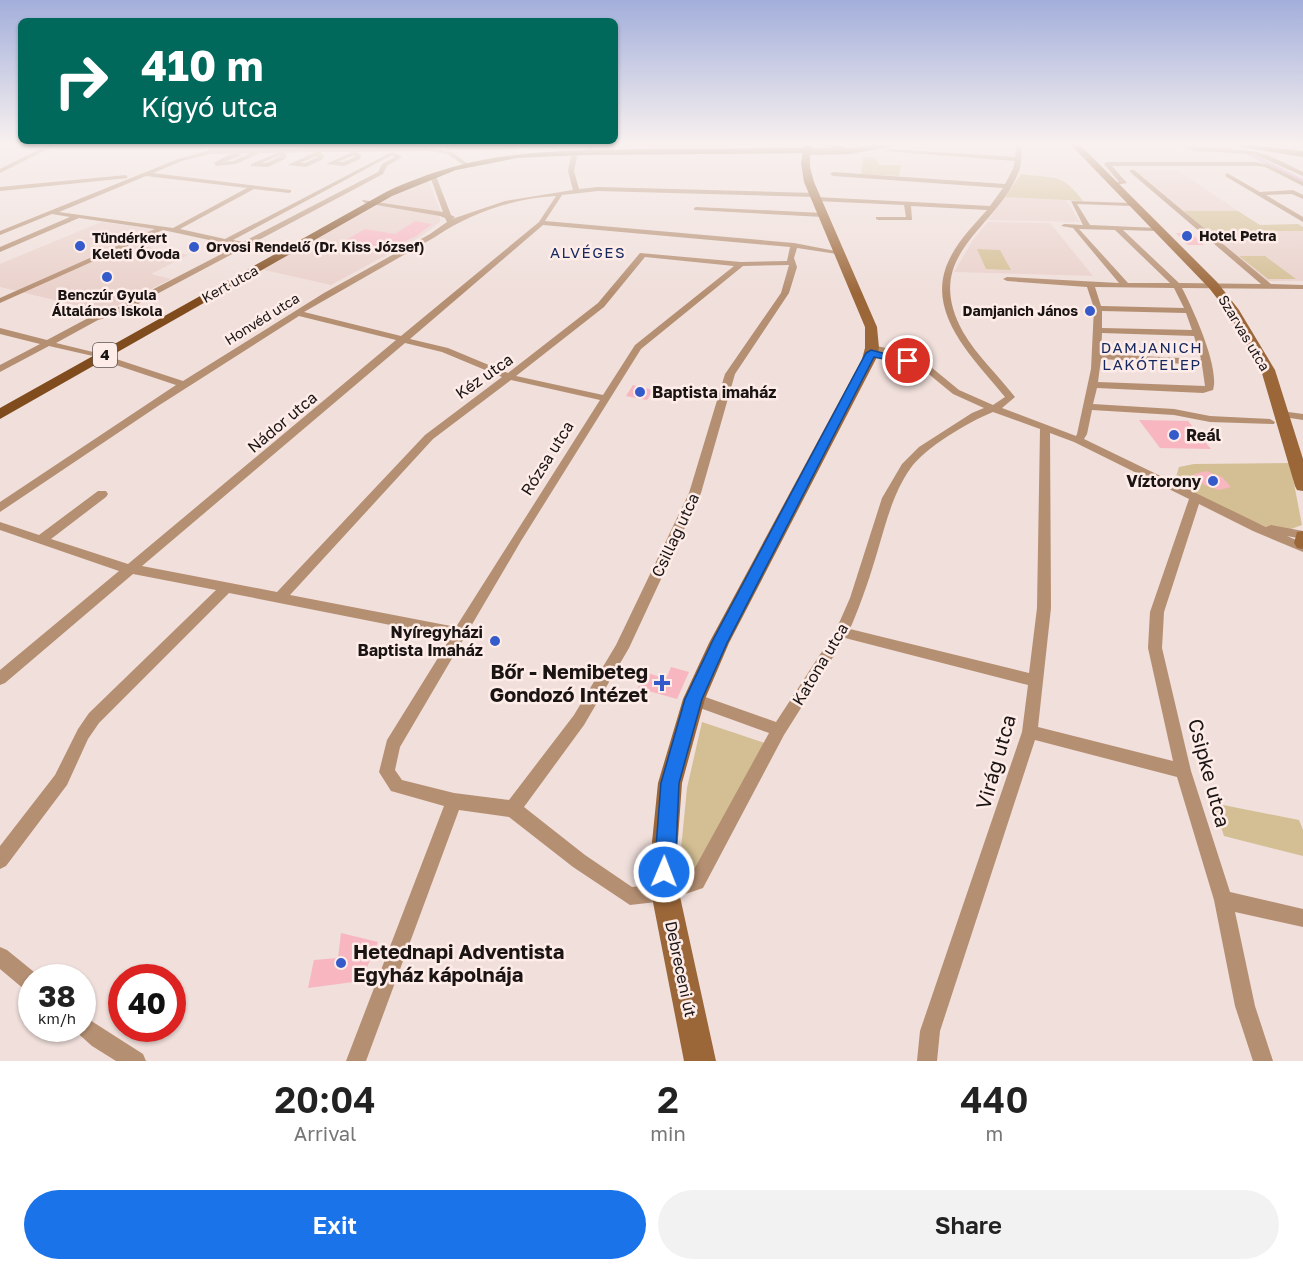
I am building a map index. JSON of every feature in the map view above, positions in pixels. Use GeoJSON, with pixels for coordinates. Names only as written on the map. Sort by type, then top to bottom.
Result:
{"type":"FeatureCollection","features":[{"type":"Feature","properties":{"kind":"main road","name":"Kert utca"},"geometry":{"type":"LineString","coordinates":[[0,414],[96,356],[383,195]]}},
{"type":"Feature","properties":{"kind":"main road","name":"Kert utca"},"geometry":{"type":"LineString","coordinates":[[0,404],[96,356]]}},
{"type":"Feature","properties":{"kind":"street"},"geometry":{"type":"LineString","coordinates":[[0,233],[94,195]]}},
{"type":"Feature","properties":{"kind":"street"},"geometry":{"type":"LineString","coordinates":[[174,230],[239,195]]}},
{"type":"Feature","properties":{"kind":"street"},"geometry":{"type":"LineString","coordinates":[[249,199],[257,195]]}},
{"type":"Feature","properties":{"kind":"street"},"geometry":{"type":"LineString","coordinates":[[226,241],[316,195]]}},
{"type":"Feature","properties":{"kind":"street"},"geometry":{"type":"LineString","coordinates":[[0,369],[95,318],[118,311],[340,195]]}},
{"type":"Feature","properties":{"kind":"street"},"geometry":{"type":"LineString","coordinates":[[440,195],[449,220]]}},
{"type":"Feature","properties":{"kind":"street","name":"Honvéd utca"},"geometry":{"type":"LineString","coordinates":[[0,508],[297,313],[363,273],[433,235],[449,220],[555,195]]}},
{"type":"Feature","properties":{"kind":"street","name":"Nádor utca"},"geometry":{"type":"LineString","coordinates":[[0,679],[541,223],[558,195]]}},
{"type":"Feature","properties":{"kind":"street"},"geometry":{"type":"LineString","coordinates":[[748,195],[992,208]]}},
{"type":"Feature","properties":{"kind":"street"},"geometry":{"type":"LineString","coordinates":[[991,408],[1001,405],[1010,397],[959,332],[948,309],[944,291],[947,271],[954,254],[1002,195]]}},
{"type":"Feature","properties":{"kind":"street","name":"Szarvas utca"},"geometry":{"type":"LineString","coordinates":[[1122,195],[1213,285],[1233,309],[1268,370],[1276,418],[1303,486]]}},
{"type":"Feature","properties":{"kind":"street"},"geometry":{"type":"LineString","coordinates":[[1160,195],[1268,286]]}},
{"type":"Feature","properties":{"kind":"street"},"geometry":{"type":"LineString","coordinates":[[1259,195],[1303,220]]}},
{"type":"Feature","properties":{"kind":"street"},"geometry":{"type":"LineString","coordinates":[[815,197],[871,327],[872,351],[925,368],[956,392],[991,408],[1078,440],[1279,539],[1303,548]]}},
{"type":"Feature","properties":{"kind":"street"},"geometry":{"type":"LineString","coordinates":[[370,202],[449,220]]}},
{"type":"Feature","properties":{"kind":"street"},"geometry":{"type":"LineString","coordinates":[[1087,226],[1073,202],[1131,204]]}},
{"type":"Feature","properties":{"kind":"street"},"geometry":{"type":"LineString","coordinates":[[878,218],[910,219],[907,203]]}},
{"type":"Feature","properties":{"kind":"street"},"geometry":{"type":"LineString","coordinates":[[696,209],[823,215]]}},
{"type":"Feature","properties":{"kind":"street"},"geometry":{"type":"LineString","coordinates":[[51,212],[164,228],[245,245]]}},
{"type":"Feature","properties":{"kind":"street"},"geometry":{"type":"LineString","coordinates":[[0,250],[80,216]]}},
{"type":"Feature","properties":{"kind":"street"},"geometry":{"type":"LineString","coordinates":[[541,223],[837,251]]}},
{"type":"Feature","properties":{"kind":"street"},"geometry":{"type":"LineString","coordinates":[[1064,226],[1156,229]]}},
{"type":"Feature","properties":{"kind":"street"},"geometry":{"type":"LineString","coordinates":[[1092,385],[1203,390],[1210,388],[1197,333],[1176,285],[1116,227]]}},
{"type":"Feature","properties":{"kind":"street"},"geometry":{"type":"LineString","coordinates":[[0,301],[164,228]]}},
{"type":"Feature","properties":{"kind":"street"},"geometry":{"type":"LineString","coordinates":[[1076,229],[1126,286]]}},
{"type":"Feature","properties":{"kind":"street","name":"Csillag utca"},"geometry":{"type":"LineString","coordinates":[[513,809],[579,720],[622,648],[695,493],[730,374],[785,294],[793,267],[791,262],[795,246]]}},
{"type":"Feature","properties":{"kind":"street","name":"Kéz utca"},"geometry":{"type":"LineString","coordinates":[[279,599],[429,437],[601,305],[643,255],[741,264]]}},
{"type":"Feature","properties":{"kind":"street"},"geometry":{"type":"LineString","coordinates":[[741,264],[791,262]]}},
{"type":"Feature","properties":{"kind":"street","name":"Rózsa utca"},"geometry":{"type":"LineString","coordinates":[[454,801],[397,786],[387,772],[393,745],[459,633],[638,347],[741,264]]}},
{"type":"Feature","properties":{"kind":"street"},"geometry":{"type":"LineString","coordinates":[[1007,279],[1126,286],[1303,287]]}},
{"type":"Feature","properties":{"kind":"street"},"geometry":{"type":"LineString","coordinates":[[1078,440],[1082,434],[1096,356],[1098,308],[1090,285]]}},
{"type":"Feature","properties":{"kind":"street"},"geometry":{"type":"LineString","coordinates":[[1098,308],[1189,311]]}},
{"type":"Feature","properties":{"kind":"street"},"geometry":{"type":"LineString","coordinates":[[297,313],[445,350],[510,377],[605,398]]}},
{"type":"Feature","properties":{"kind":"street"},"geometry":{"type":"LineString","coordinates":[[1098,330],[1197,333]]}},
{"type":"Feature","properties":{"kind":"street"},"geometry":{"type":"LineString","coordinates":[[0,331],[96,356],[185,385]]}},
{"type":"Feature","properties":{"kind":"street","name":"Debreceni út"},"geometry":{"type":"LineString","coordinates":[[700,1061],[665,892],[664,852],[670,783],[694,699],[719,643],[872,351]]}},
{"type":"Feature","properties":{"kind":"street"},"geometry":{"type":"LineString","coordinates":[[1096,356],[1204,362]]}},
{"type":"Feature","properties":{"kind":"street"},"geometry":{"type":"LineString","coordinates":[[1087,407],[1174,412],[1210,419],[1303,417]]}},
{"type":"Feature","properties":{"kind":"street","name":"Katona utca"},"geometry":{"type":"LineString","coordinates":[[513,809],[579,861],[630,897],[665,892],[697,882],[779,730],[842,632],[857,598],[888,498],[906,466],[923,449],[991,408]]}},
{"type":"Feature","properties":{"kind":"street","name":"Virág utca"},"geometry":{"type":"LineString","coordinates":[[927,1061],[930,1031],[1030,732],[1044,608],[1045,428]]}},
{"type":"Feature","properties":{"kind":"street"},"geometry":{"type":"LineString","coordinates":[[41,540],[102,494]]}},
{"type":"Feature","properties":{"kind":"street","name":"Csipke utca"},"geometry":{"type":"LineString","coordinates":[[1196,498],[1157,612],[1155,648],[1183,771],[1223,900],[1245,1006],[1263,1061]]}},
{"type":"Feature","properties":{"kind":"street"},"geometry":{"type":"LineString","coordinates":[[1236,517],[1303,536],[1303,543]]}},
{"type":"Feature","properties":{"kind":"street"},"geometry":{"type":"LineString","coordinates":[[0,526],[116,566],[459,633]]}},
{"type":"Feature","properties":{"kind":"street"},"geometry":{"type":"LineString","coordinates":[[0,860],[62,780],[83,734],[94,718],[225,589]]}},
{"type":"Feature","properties":{"kind":"street"},"geometry":{"type":"LineString","coordinates":[[842,632],[1035,681]]}},
{"type":"Feature","properties":{"kind":"street"},"geometry":{"type":"LineString","coordinates":[[694,699],[779,730]]}},
{"type":"Feature","properties":{"kind":"street"},"geometry":{"type":"LineString","coordinates":[[1030,732],[1183,771]]}},
{"type":"Feature","properties":{"kind":"street"},"geometry":{"type":"LineString","coordinates":[[356,1061],[454,801],[513,809]]}},
{"type":"Feature","properties":{"kind":"street"},"geometry":{"type":"LineString","coordinates":[[1223,900],[1303,918]]}},
{"type":"Feature","properties":{"kind":"street"},"geometry":{"type":"LineString","coordinates":[[0,957],[18,972]]}},
{"type":"Feature","properties":{"kind":"street"},"geometry":{"type":"LineString","coordinates":[[96,1037],[136,1061]]}},
{"type":"Feature","properties":{"kind":"shaded area"},"geometry":{"type":"Polygon","coordinates":[[[390,195],[434,195],[440,210],[440,222],[420,237],[331,285],[260,269],[390,195]]]}},
{"type":"Feature","properties":{"kind":"shaded area"},"geometry":{"type":"Polygon","coordinates":[[[1007,195],[1077,195],[1083,201],[1005,197],[1007,195]]]}},
{"type":"Feature","properties":{"kind":"shaded area"},"geometry":{"type":"Polygon","coordinates":[[[1163,195],[1214,195],[1238,211],[1184,211],[1163,195]]]}},
{"type":"Feature","properties":{"kind":"shaded area"},"geometry":{"type":"Polygon","coordinates":[[[1005,197],[1066,200],[1080,222],[988,220],[1005,197]]]}},
{"type":"Feature","properties":{"kind":"shaded area"},"geometry":{"type":"Polygon","coordinates":[[[1184,211],[1238,211],[1260,225],[1298,224],[1303,227],[1303,231],[1204,231],[1184,211]]]}},
{"type":"Feature","properties":{"kind":"shaded area","name":"Tündérkert Keleti Óvoda"},"geometry":{"type":"Polygon","coordinates":[[[101,222],[157,229],[18,291],[0,287],[0,264],[101,222]]]}},
{"type":"Feature","properties":{"kind":"shaded area"},"geometry":{"type":"Polygon","coordinates":[[[988,222],[1050,223],[1093,276],[954,272],[973,240],[988,222]]]}},
{"type":"Feature","properties":{"kind":"shaded area"},"geometry":{"type":"Polygon","coordinates":[[[1204,231],[1303,231],[1303,281],[1263,281],[1204,231]]]}},
{"type":"Feature","properties":{"kind":"shaded area","name":"Benczúr Gyula Általános Iskola"},"geometry":{"type":"Polygon","coordinates":[[[130,243],[188,255],[151,274],[171,279],[105,312],[21,292],[130,243]]]}},
{"type":"Feature","properties":{"kind":"shaded area"},"geometry":{"type":"Polygon","coordinates":[[[977,249],[1000,250],[1011,270],[986,269],[977,249]]]}},
{"type":"Feature","properties":{"kind":"shaded area"},"geometry":{"type":"Polygon","coordinates":[[[1239,256],[1265,256],[1296,279],[1268,279],[1239,256]]]}},
{"type":"Feature","properties":{"kind":"shaded area"},"geometry":{"type":"Polygon","coordinates":[[[1290,463],[1302,525],[1280,533],[1188,492],[1176,477],[1179,467],[1194,464],[1290,463]]]}},
{"type":"Feature","properties":{"kind":"shaded area"},"geometry":{"type":"Polygon","coordinates":[[[702,722],[765,743],[695,875],[679,870],[687,788],[702,722]]]}},
{"type":"Feature","properties":{"kind":"shaded area"},"geometry":{"type":"Polygon","coordinates":[[[1213,803],[1299,820],[1303,830],[1303,856],[1224,836],[1213,803]]]}},
{"type":"Feature","properties":{"kind":"building"},"geometry":{"type":"Polygon","coordinates":[[[415,221],[432,224],[416,236],[388,249],[344,241],[365,229],[395,234],[415,221]]]}},
{"type":"Feature","properties":{"kind":"building","name":"Hotel Petra"},"geometry":{"type":"Polygon","coordinates":[[[1176,233],[1191,233],[1204,245],[1188,245],[1176,233]]]}},
{"type":"Feature","properties":{"kind":"building","name":"Baptista imaház"},"geometry":{"type":"Polygon","coordinates":[[[633,385],[653,390],[647,400],[626,396],[633,385]]]}},
{"type":"Feature","properties":{"kind":"building","name":"Reál"},"geometry":{"type":"Polygon","coordinates":[[[1139,420],[1188,421],[1211,449],[1160,448],[1139,420]]]}},
{"type":"Feature","properties":{"kind":"building","name":"Víztorony"},"geometry":{"type":"Polygon","coordinates":[[[1206,471],[1222,477],[1231,487],[1219,490],[1204,485],[1194,474],[1206,471]]]}},
{"type":"Feature","properties":{"kind":"building","name":"Bőr - Nemibeteg Gondozó Intézet"},"geometry":{"type":"Polygon","coordinates":[[[671,667],[689,672],[677,699],[638,688],[645,672],[666,679],[671,667]]]}},
{"type":"Feature","properties":{"kind":"building","name":"Hetednapi Adventista Egyház kápolnája"},"geometry":{"type":"Polygon","coordinates":[[[341,933],[378,942],[361,981],[308,988],[314,960],[338,958],[341,933]]]}},
{"type":"Feature","properties":{"kind":"place","name":"Hotel Petra"},"geometry":{"type":"Point","coordinates":[1187,236]}},
{"type":"Feature","properties":{"kind":"place","name":"Tündérkert Keleti Óvoda"},"geometry":{"type":"Point","coordinates":[80,246]}},
{"type":"Feature","properties":{"kind":"place","name":"Orvosi Rendelő (Dr. Kiss József)"},"geometry":{"type":"Point","coordinates":[194,247]}},
{"type":"Feature","properties":{"kind":"place","name":"Benczúr Gyula Általános Iskola"},"geometry":{"type":"Point","coordinates":[107,277]}},
{"type":"Feature","properties":{"kind":"place","name":"Damjanich János"},"geometry":{"type":"Point","coordinates":[1090,311]}},
{"type":"Feature","properties":{"kind":"place","name":"Baptista imaház"},"geometry":{"type":"Point","coordinates":[640,392]}},
{"type":"Feature","properties":{"kind":"place","name":"Reál"},"geometry":{"type":"Point","coordinates":[1174,435]}},
{"type":"Feature","properties":{"kind":"place","name":"Víztorony"},"geometry":{"type":"Point","coordinates":[1213,481]}},
{"type":"Feature","properties":{"kind":"place","name":"Nyíregyházi Baptista Imaház"},"geometry":{"type":"Point","coordinates":[495,641]}},
{"type":"Feature","properties":{"kind":"place","name":"Bőr - Nemibeteg Gondozó Intézet"},"geometry":{"type":"Point","coordinates":[662,683]}},
{"type":"Feature","properties":{"kind":"place","name":"Hetednapi Adventista Egyház kápolnája"},"geometry":{"type":"Point","coordinates":[341,963]}},
{"type":"Feature","properties":{"kind":"district","name":"ALVÉGES"},"geometry":{"type":"Point","coordinates":[588,253]}},
{"type":"Feature","properties":{"kind":"district","name":"DAMJANICH LAKÓTELEP"},"geometry":{"type":"Point","coordinates":[1152,356]}},
{"type":"Feature","properties":{"kind":"route"},"geometry":{"type":"LineString","coordinates":[[664,872],[670,783],[694,699],[719,643],[871,353],[908,361]]}}]}
